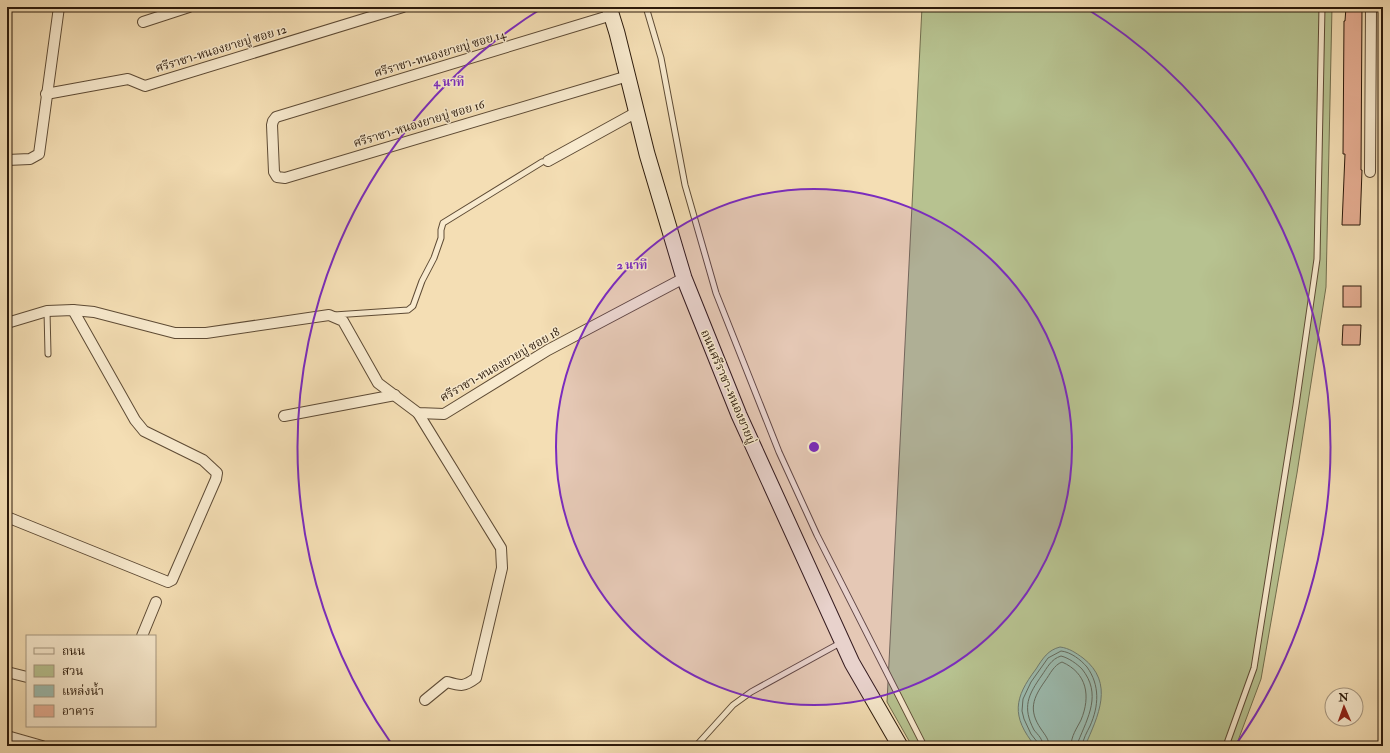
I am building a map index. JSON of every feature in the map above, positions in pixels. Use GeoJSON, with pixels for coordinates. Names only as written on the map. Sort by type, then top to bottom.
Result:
{"type":"FeatureCollection","features":[{"type":"Feature","properties":{"kind":"main road","name":"ถนนศรีราชา-หนองยายบู่"},"geometry":{"type":"LineString","coordinates":[[611,11],[647,154],[684,278],[739,415],[852,663],[900,746]]}},
{"type":"Feature","properties":{"kind":"street"},"geometry":{"type":"LineString","coordinates":[[7,160],[30,159],[39,154],[59,7]]}},
{"type":"Feature","properties":{"kind":"street"},"geometry":{"type":"LineString","coordinates":[[143,22],[189,7]]}},
{"type":"Feature","properties":{"kind":"street","name":"ศรีราชา-หนองยายบู่ ซอย 12"},"geometry":{"type":"LineString","coordinates":[[46,94],[128,79],[145,86],[403,7]]}},
{"type":"Feature","properties":{"kind":"street"},"geometry":{"type":"LineString","coordinates":[[1370,172],[1371,7]]}},
{"type":"Feature","properties":{"kind":"street","name":"ศรีราชา-หนองยายบู่ ซอย 14"},"geometry":{"type":"LineString","coordinates":[[276,117],[611,11]]}},
{"type":"Feature","properties":{"kind":"street","name":"ศรีราชา-หนองยายบู่ ซอย 16"},"geometry":{"type":"LineString","coordinates":[[276,117],[272,125],[274,172],[275,176],[282,178],[628,76]]}},
{"type":"Feature","properties":{"kind":"street"},"geometry":{"type":"LineString","coordinates":[[545,162],[637,112]]}},
{"type":"Feature","properties":{"kind":"street","name":"ศรีราชา-หนองยายบู่ ซอย 18"},"geometry":{"type":"LineString","coordinates":[[418,413],[444,414],[548,350],[684,278]]}},
{"type":"Feature","properties":{"kind":"street"},"geometry":{"type":"LineString","coordinates":[[7,517],[168,582],[172,580],[216,479],[217,473],[204,460],[144,432],[134,420],[73,310]]}},
{"type":"Feature","properties":{"kind":"street"},"geometry":{"type":"LineString","coordinates":[[7,323],[47,312],[73,310],[94,312],[175,333],[206,333],[330,315],[343,321],[378,383],[418,413],[501,548],[502,568],[476,678],[467,685],[460,686],[447,682],[425,700]]}},
{"type":"Feature","properties":{"kind":"street"},"geometry":{"type":"LineString","coordinates":[[284,416],[395,395]]}},
{"type":"Feature","properties":{"kind":"street"},"geometry":{"type":"LineString","coordinates":[[142,635],[156,602]]}},
{"type":"Feature","properties":{"kind":"street"},"geometry":{"type":"LineString","coordinates":[[7,672],[26,677]]}},
{"type":"Feature","properties":{"kind":"street"},"geometry":{"type":"LineString","coordinates":[[7,736],[42,746]]}},
{"type":"Feature","properties":{"kind":"lane"},"geometry":{"type":"LineString","coordinates":[[646,7],[661,58],[685,185],[716,293],[776,445],[817,536],[924,746]]}},
{"type":"Feature","properties":{"kind":"lane"},"geometry":{"type":"LineString","coordinates":[[1226,746],[1254,668],[1318,259],[1322,7]]}},
{"type":"Feature","properties":{"kind":"lane"},"geometry":{"type":"LineString","coordinates":[[330,315],[389,312],[410,309],[413,306],[422,281],[434,258],[441,238],[443,223],[545,162]]}},
{"type":"Feature","properties":{"kind":"lane"},"geometry":{"type":"LineString","coordinates":[[47,312],[48,354]]}},
{"type":"Feature","properties":{"kind":"lane"},"geometry":{"type":"LineString","coordinates":[[696,746],[733,705],[751,692],[842,641]]}},
{"type":"Feature","properties":{"kind":"green space"},"geometry":{"type":"Polygon","coordinates":[[[922,7],[1332,7],[1326,287],[1297,473],[1261,679],[1236,746],[912,746],[887,702],[922,7]]]}},
{"type":"Feature","properties":{"kind":"water"},"geometry":{"type":"Polygon","coordinates":[[[1060,647],[1066,648],[1083,658],[1093,668],[1099,678],[1101,700],[1099,712],[1085,746],[1035,746],[1027,735],[1019,716],[1018,707],[1020,698],[1029,679],[1044,658],[1049,652],[1060,647]]]}},
{"type":"Feature","properties":{"kind":"building"},"geometry":{"type":"Polygon","coordinates":[[[1346,7],[1362,7],[1362,170],[1360,225],[1342,225],[1345,154],[1343,154],[1344,21],[1346,7]]]}},
{"type":"Feature","properties":{"kind":"building"},"geometry":{"type":"Polygon","coordinates":[[[1343,286],[1361,286],[1361,307],[1343,307],[1343,286]]]}},
{"type":"Feature","properties":{"kind":"building"},"geometry":{"type":"Polygon","coordinates":[[[1343,325],[1361,325],[1360,345],[1342,345],[1343,325]]]}}]}
